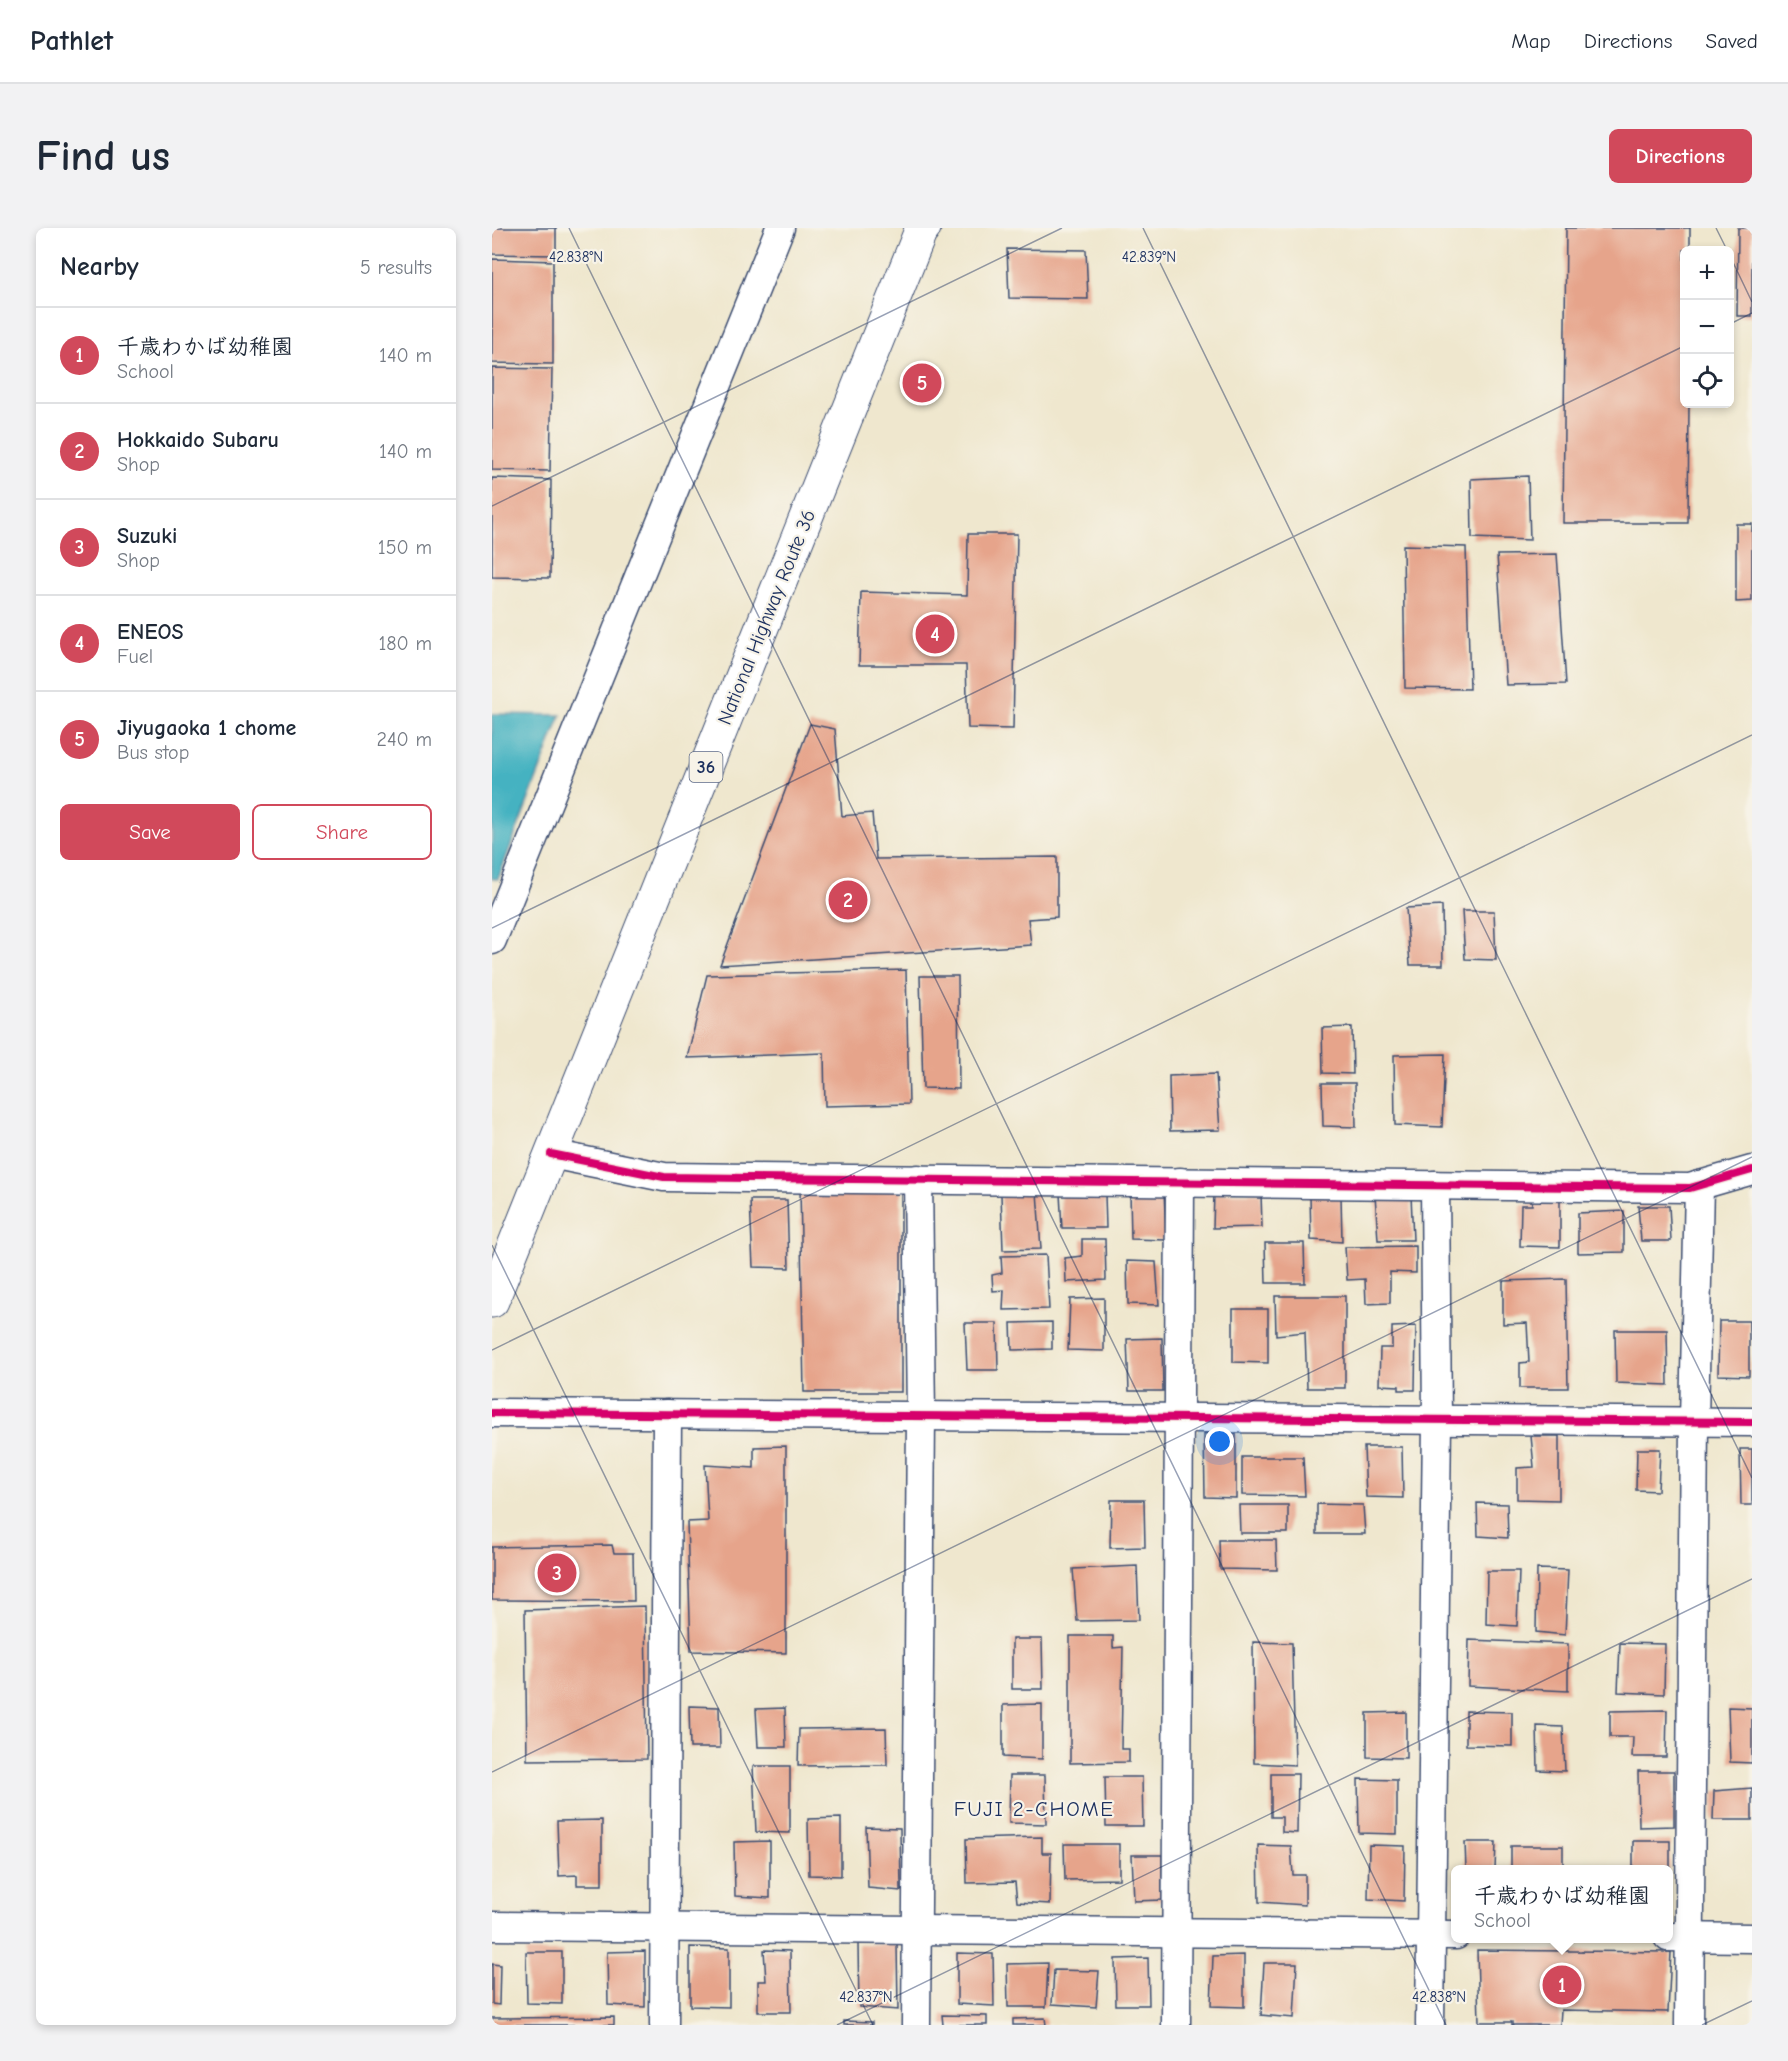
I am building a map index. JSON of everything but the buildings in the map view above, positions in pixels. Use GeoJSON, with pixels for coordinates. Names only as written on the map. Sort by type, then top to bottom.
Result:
{"type":"FeatureCollection","features":[{"type":"Feature","properties":{"kind":"highway","name":"National Highway Route 36"},"geometry":{"type":"LineString","coordinates":[[492,1301],[921,230]]}},
{"type":"Feature","properties":{"kind":"street"},"geometry":{"type":"LineString","coordinates":[[492,940],[780,228]]}},
{"type":"Feature","properties":{"kind":"street"},"geometry":{"type":"LineString","coordinates":[[551,1154],[663,1177],[1690,1188],[1752,1170]]}},
{"type":"Feature","properties":{"kind":"street"},"geometry":{"type":"LineString","coordinates":[[916,2025],[921,1416],[918,1179]]}},
{"type":"Feature","properties":{"kind":"street"},"geometry":{"type":"LineString","coordinates":[[1176,2025],[1180,1182]]}},
{"type":"Feature","properties":{"kind":"street"},"geometry":{"type":"LineString","coordinates":[[1430,2025],[1443,1935],[1435,1185]]}},
{"type":"Feature","properties":{"kind":"street"},"geometry":{"type":"LineString","coordinates":[[1689,2025],[1679,1937],[1699,1185]]}},
{"type":"Feature","properties":{"kind":"street"},"geometry":{"type":"LineString","coordinates":[[492,1413],[1752,1422]]}},
{"type":"Feature","properties":{"kind":"street"},"geometry":{"type":"LineString","coordinates":[[664,2025],[667,1414]]}},
{"type":"Feature","properties":{"kind":"street"},"geometry":{"type":"LineString","coordinates":[[492,1926],[1443,1935]]}},
{"type":"Feature","properties":{"kind":"street"},"geometry":{"type":"LineString","coordinates":[[1679,1937],[1752,1938]]}},
{"type":"Feature","properties":{"kind":"water"},"geometry":{"type":"Polygon","coordinates":[[[492,714],[561,715],[498,879],[492,879],[492,714]]]}},
{"type":"Feature","properties":{"kind":"cycle path"},"geometry":{"type":"LineString","coordinates":[[551,1154],[664,1177],[1690,1188],[1752,1170]]}},
{"type":"Feature","properties":{"kind":"cycle path"},"geometry":{"type":"LineString","coordinates":[[492,1413],[1752,1422]]}},
{"type":"Feature","properties":{"kind":"place","name":"Jiyugaoka 1 chome"},"geometry":{"type":"Point","coordinates":[922,383]}},
{"type":"Feature","properties":{"kind":"place","name":"ENEOS"},"geometry":{"type":"Point","coordinates":[935,634]}},
{"type":"Feature","properties":{"kind":"place","name":"Hokkaido Subaru"},"geometry":{"type":"Point","coordinates":[848,900]}},
{"type":"Feature","properties":{"kind":"place","name":"Suzuki"},"geometry":{"type":"Point","coordinates":[557,1573]}},
{"type":"Feature","properties":{"kind":"place","name":"千歳わかば幼稚園"},"geometry":{"type":"Point","coordinates":[1562,1985]}},
{"type":"Feature","properties":{"kind":"district","name":"FUJI 2-CHOME"},"geometry":{"type":"Point","coordinates":[1034,1809]}}]}
